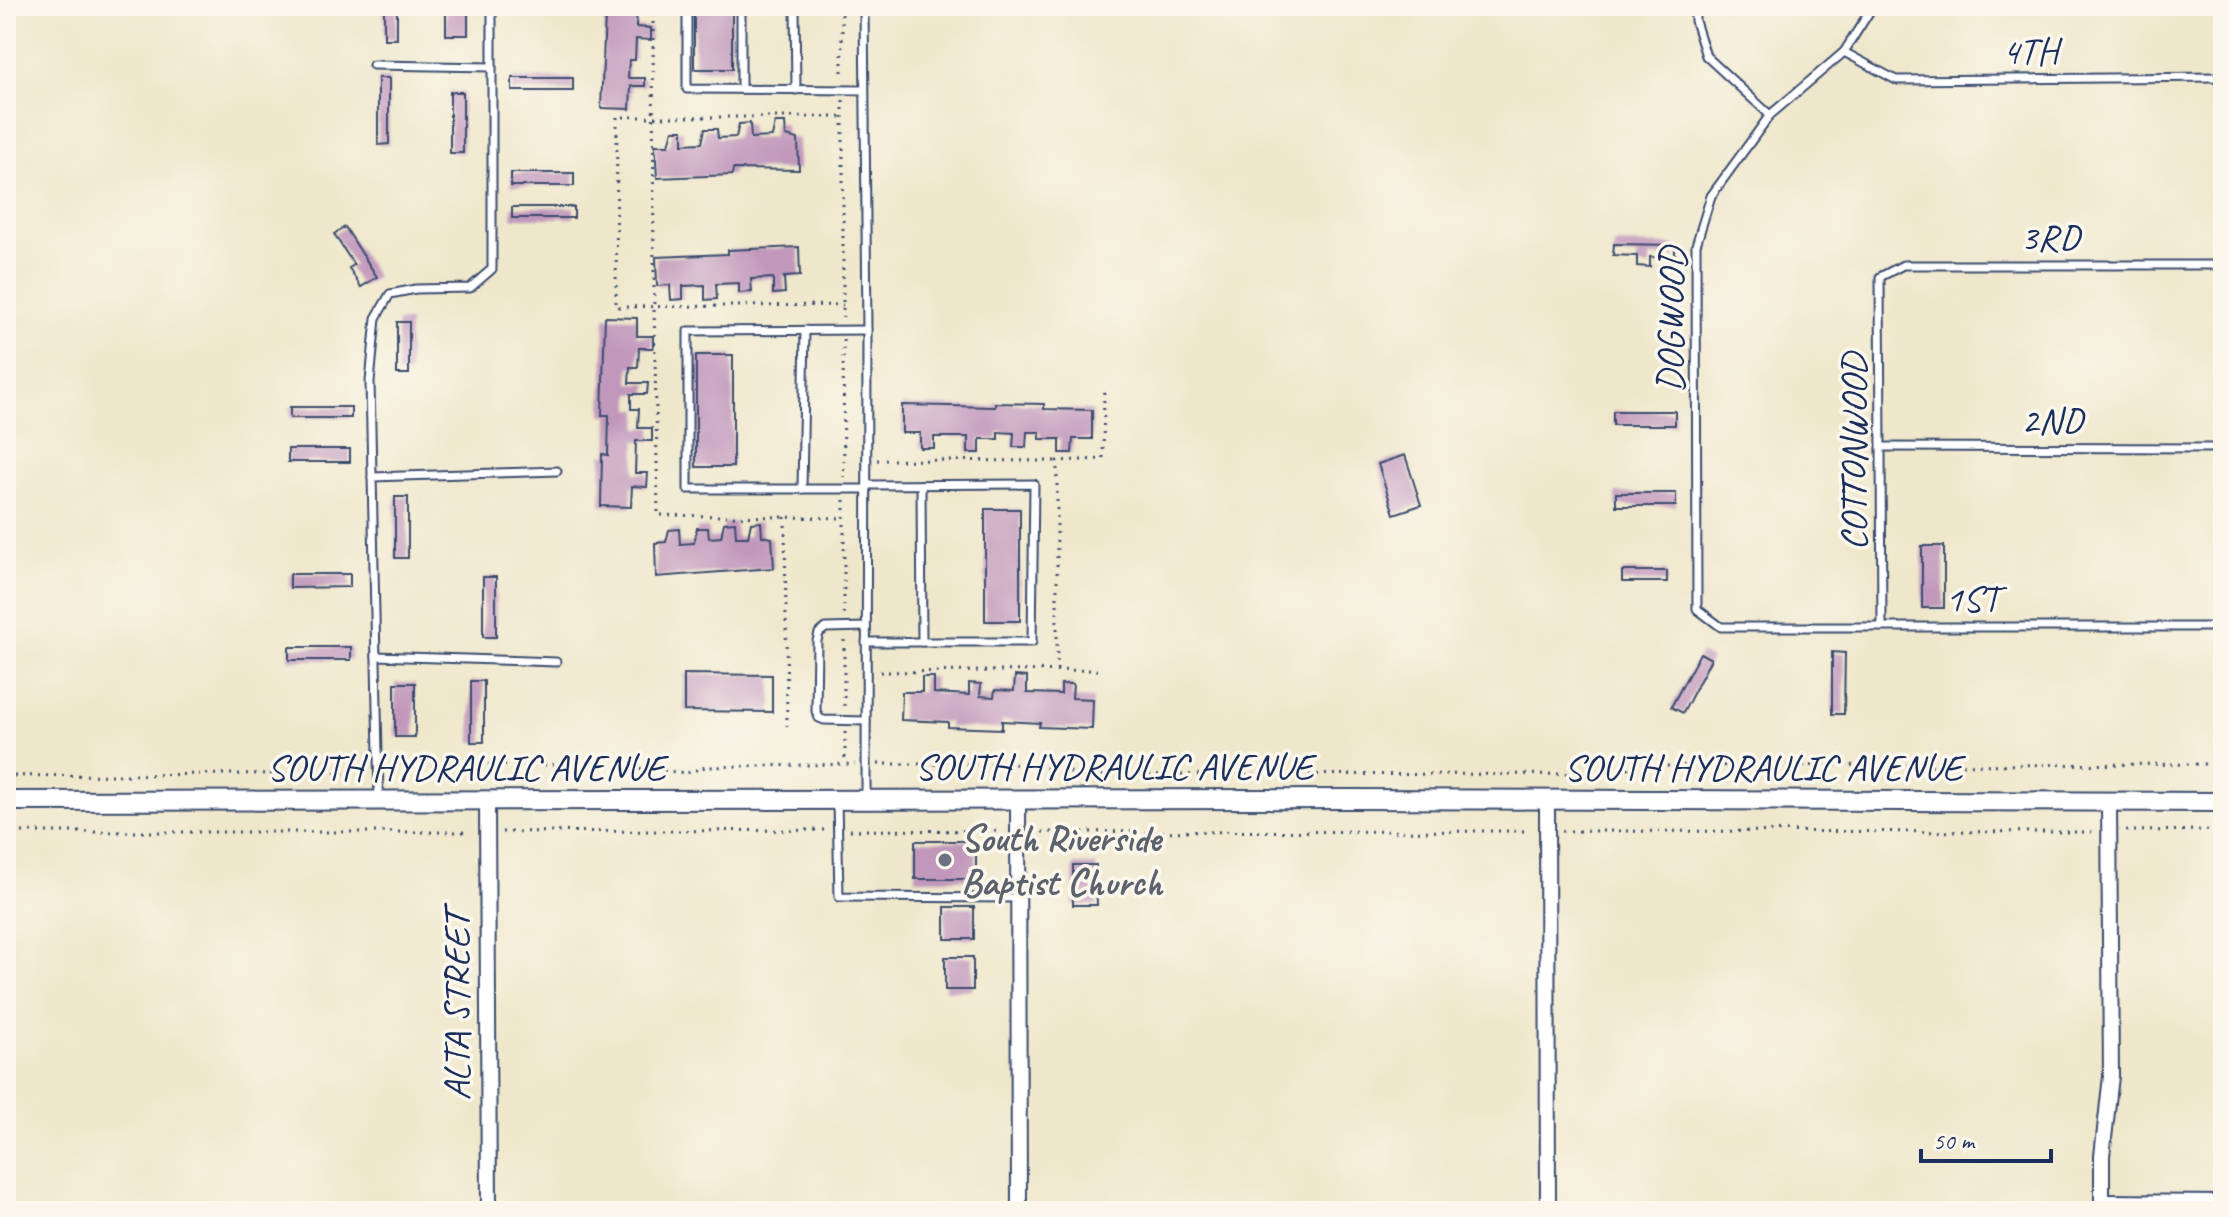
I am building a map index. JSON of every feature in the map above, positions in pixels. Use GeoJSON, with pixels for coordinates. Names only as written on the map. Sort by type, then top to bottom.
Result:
{"type":"FeatureCollection","features":[{"type":"Feature","properties":{"kind":"street"},"geometry":{"type":"LineString","coordinates":[[1018,800],[1019,1211]]}},
{"type":"Feature","properties":{"kind":"street","name":"SOUTH HYDRAULIC AVENUE"},"geometry":{"type":"LineString","coordinates":[[6,801],[2223,802]]}},
{"type":"Feature","properties":{"kind":"street","name":"ALTA STREET"},"geometry":{"type":"LineString","coordinates":[[487,801],[489,1211]]}},
{"type":"Feature","properties":{"kind":"street"},"geometry":{"type":"LineString","coordinates":[[1547,801],[1548,1211]]}},
{"type":"Feature","properties":{"kind":"street"},"geometry":{"type":"LineString","coordinates":[[2109,802],[2111,1076],[2102,1156],[2102,1207],[2223,1203]]}},
{"type":"Feature","properties":{"kind":"lane"},"geometry":{"type":"LineString","coordinates":[[379,801],[370,382],[376,318],[390,294],[416,289],[470,288],[492,269],[492,6]]}},
{"type":"Feature","properties":{"kind":"lane"},"geometry":{"type":"LineString","coordinates":[[687,6],[687,89],[864,90]]}},
{"type":"Feature","properties":{"kind":"lane"},"geometry":{"type":"LineString","coordinates":[[741,6],[741,89]]}},
{"type":"Feature","properties":{"kind":"lane"},"geometry":{"type":"LineString","coordinates":[[795,6],[796,90]]}},
{"type":"Feature","properties":{"kind":"lane"},"geometry":{"type":"LineString","coordinates":[[864,6],[866,800]]}},
{"type":"Feature","properties":{"kind":"lane"},"geometry":{"type":"LineString","coordinates":[[1695,6],[1695,21],[1706,56],[1770,115],[1844,52],[1873,6]]}},
{"type":"Feature","properties":{"kind":"lane","name":"4TH"},"geometry":{"type":"LineString","coordinates":[[1844,52],[1896,80],[2223,77]]}},
{"type":"Feature","properties":{"kind":"lane"},"geometry":{"type":"LineString","coordinates":[[373,65],[492,67]]}},
{"type":"Feature","properties":{"kind":"lane","name":"DOGWOOD"},"geometry":{"type":"LineString","coordinates":[[1721,627],[1697,609],[1696,245],[1711,196],[1770,115]]}},
{"type":"Feature","properties":{"kind":"lane","name":"3RD"},"geometry":{"type":"LineString","coordinates":[[1880,277],[1903,265],[2223,265]]}},
{"type":"Feature","properties":{"kind":"lane","name":"COTTONWOOD"},"geometry":{"type":"LineString","coordinates":[[1880,277],[1882,626]]}},
{"type":"Feature","properties":{"kind":"lane"},"geometry":{"type":"LineString","coordinates":[[802,489],[805,330]]}},
{"type":"Feature","properties":{"kind":"lane"},"geometry":{"type":"LineString","coordinates":[[866,642],[1032,642],[1034,484],[688,489],[688,331],[867,330]]}},
{"type":"Feature","properties":{"kind":"lane","name":"2ND"},"geometry":{"type":"LineString","coordinates":[[1882,447],[2223,448]]}},
{"type":"Feature","properties":{"kind":"lane"},"geometry":{"type":"LineString","coordinates":[[372,477],[557,471]]}},
{"type":"Feature","properties":{"kind":"lane"},"geometry":{"type":"LineString","coordinates":[[921,485],[922,642]]}},
{"type":"Feature","properties":{"kind":"lane"},"geometry":{"type":"LineString","coordinates":[[866,627],[826,628],[819,633],[816,711],[819,718],[824,720],[866,721]]}},
{"type":"Feature","properties":{"kind":"lane","name":"1ST"},"geometry":{"type":"LineString","coordinates":[[1721,627],[2223,627]]}},
{"type":"Feature","properties":{"kind":"lane"},"geometry":{"type":"LineString","coordinates":[[376,656],[556,662]]}},
{"type":"Feature","properties":{"kind":"lane"},"geometry":{"type":"LineString","coordinates":[[837,800],[839,897],[1018,898]]}},
{"type":"Feature","properties":{"kind":"path"},"geometry":{"type":"LineString","coordinates":[[842,6],[845,764]]}},
{"type":"Feature","properties":{"kind":"path"},"geometry":{"type":"LineString","coordinates":[[843,117],[617,117],[616,307],[843,305]]}},
{"type":"Feature","properties":{"kind":"path"},"geometry":{"type":"LineString","coordinates":[[877,460],[1103,459],[1104,390]]}},
{"type":"Feature","properties":{"kind":"path"},"geometry":{"type":"LineString","coordinates":[[1057,461],[1057,670]]}},
{"type":"Feature","properties":{"kind":"path"},"geometry":{"type":"LineString","coordinates":[[785,517],[787,726]]}},
{"type":"Feature","properties":{"kind":"path"},"geometry":{"type":"LineString","coordinates":[[876,672],[1103,670]]}},
{"type":"Feature","properties":{"kind":"path"},"geometry":{"type":"LineString","coordinates":[[6,776],[342,773],[360,764],[602,765],[687,773],[705,767],[1025,764],[1086,775],[1618,774],[1632,766],[2223,764]]}},
{"type":"Feature","properties":{"kind":"path"},"geometry":{"type":"LineString","coordinates":[[6,832],[2223,830]]}},
{"type":"Feature","properties":{"kind":"building"},"geometry":{"type":"Polygon","coordinates":[[[384,6],[397,6],[397,39],[384,39],[384,6]]]}},
{"type":"Feature","properties":{"kind":"building"},"geometry":{"type":"Polygon","coordinates":[[[446,6],[468,6],[468,35],[446,35],[446,6]]]}},
{"type":"Feature","properties":{"kind":"building"},"geometry":{"type":"Polygon","coordinates":[[[601,6],[629,6],[629,10],[637,10],[636,27],[651,28],[651,40],[636,39],[635,60],[629,60],[628,78],[645,78],[645,86],[631,86],[630,109],[601,108],[605,15],[601,15],[601,6]]]}},
{"type":"Feature","properties":{"kind":"building"},"geometry":{"type":"Polygon","coordinates":[[[694,6],[732,6],[732,69],[694,69],[694,6]]]}},
{"type":"Feature","properties":{"kind":"building"},"geometry":{"type":"Polygon","coordinates":[[[378,78],[389,78],[389,144],[378,145],[378,78]]]}},
{"type":"Feature","properties":{"kind":"building"},"geometry":{"type":"Polygon","coordinates":[[[512,78],[573,78],[573,91],[512,91],[512,78]]]}},
{"type":"Feature","properties":{"kind":"building"},"geometry":{"type":"Polygon","coordinates":[[[450,92],[463,92],[463,153],[450,153],[450,92]]]}},
{"type":"Feature","properties":{"kind":"building"},"geometry":{"type":"Polygon","coordinates":[[[750,123],[751,138],[772,137],[775,123],[785,123],[786,136],[798,139],[799,170],[733,169],[732,175],[657,178],[655,145],[669,145],[673,130],[683,130],[683,144],[702,143],[705,129],[717,129],[718,138],[736,137],[739,124],[750,123]]]}},
{"type":"Feature","properties":{"kind":"building"},"geometry":{"type":"Polygon","coordinates":[[[511,173],[574,173],[574,186],[511,186],[511,173]]]}},
{"type":"Feature","properties":{"kind":"building"},"geometry":{"type":"Polygon","coordinates":[[[512,207],[574,207],[574,218],[512,218],[512,207]]]}},
{"type":"Feature","properties":{"kind":"building"},"geometry":{"type":"Polygon","coordinates":[[[345,227],[377,277],[361,287],[349,268],[354,265],[334,234],[345,227]]]}},
{"type":"Feature","properties":{"kind":"building"},"geometry":{"type":"Polygon","coordinates":[[[1614,244],[1675,245],[1675,258],[1650,257],[1650,267],[1637,266],[1637,256],[1613,255],[1614,244]]]}},
{"type":"Feature","properties":{"kind":"building"},"geometry":{"type":"Polygon","coordinates":[[[799,247],[800,276],[784,277],[785,293],[773,294],[773,278],[751,279],[752,292],[739,293],[739,283],[716,284],[717,299],[705,300],[705,285],[683,286],[683,299],[671,300],[670,285],[657,286],[656,257],[799,247]]]}},
{"type":"Feature","properties":{"kind":"building"},"geometry":{"type":"Polygon","coordinates":[[[605,317],[637,318],[637,336],[653,336],[653,348],[639,348],[638,367],[630,367],[629,383],[648,383],[647,394],[631,394],[631,409],[639,409],[638,428],[652,428],[652,441],[636,441],[635,473],[648,473],[647,487],[632,486],[631,507],[601,506],[602,454],[608,455],[609,415],[602,415],[605,317]]]}},
{"type":"Feature","properties":{"kind":"building"},"geometry":{"type":"Polygon","coordinates":[[[397,322],[409,322],[409,374],[397,374],[397,322]]]}},
{"type":"Feature","properties":{"kind":"building"},"geometry":{"type":"Polygon","coordinates":[[[696,355],[733,355],[733,467],[696,467],[696,355]]]}},
{"type":"Feature","properties":{"kind":"building"},"geometry":{"type":"Polygon","coordinates":[[[995,403],[1044,404],[1044,409],[1092,410],[1092,439],[1073,439],[1072,453],[1060,453],[1060,439],[1040,439],[1040,432],[1027,432],[1026,447],[1013,447],[1014,433],[998,432],[998,439],[980,439],[980,453],[968,453],[968,437],[934,437],[934,448],[920,448],[920,433],[902,433],[902,405],[995,407],[995,403]]]}},
{"type":"Feature","properties":{"kind":"building"},"geometry":{"type":"Polygon","coordinates":[[[290,407],[351,407],[351,418],[290,418],[290,407]]]}},
{"type":"Feature","properties":{"kind":"building"},"geometry":{"type":"Polygon","coordinates":[[[1613,411],[1675,411],[1675,425],[1613,425],[1613,411]]]}},
{"type":"Feature","properties":{"kind":"building"},"geometry":{"type":"Polygon","coordinates":[[[288,449],[350,449],[350,462],[288,462],[288,449]]]}},
{"type":"Feature","properties":{"kind":"building"},"geometry":{"type":"Polygon","coordinates":[[[1405,455],[1421,505],[1394,514],[1378,464],[1405,455]]]}},
{"type":"Feature","properties":{"kind":"building"},"geometry":{"type":"Polygon","coordinates":[[[1616,493],[1676,493],[1676,506],[1616,506],[1616,493]]]}},
{"type":"Feature","properties":{"kind":"building"},"geometry":{"type":"Polygon","coordinates":[[[395,497],[408,497],[408,558],[395,558],[395,497]]]}},
{"type":"Feature","properties":{"kind":"building"},"geometry":{"type":"Polygon","coordinates":[[[985,509],[1020,509],[1020,621],[985,621],[985,509]]]}},
{"type":"Feature","properties":{"kind":"building"},"geometry":{"type":"Polygon","coordinates":[[[735,522],[736,537],[748,537],[751,523],[761,522],[762,536],[772,538],[774,568],[656,577],[655,543],[666,542],[669,530],[679,529],[680,544],[694,543],[697,528],[708,528],[709,538],[721,537],[724,523],[735,522]]]}},
{"type":"Feature","properties":{"kind":"building"},"geometry":{"type":"Polygon","coordinates":[[[1922,546],[1944,546],[1944,608],[1922,608],[1922,546]]]}},
{"type":"Feature","properties":{"kind":"building"},"geometry":{"type":"Polygon","coordinates":[[[1622,571],[1667,571],[1667,582],[1622,582],[1622,571]]]}},
{"type":"Feature","properties":{"kind":"building"},"geometry":{"type":"Polygon","coordinates":[[[290,574],[350,574],[350,587],[290,588],[290,574]]]}},
{"type":"Feature","properties":{"kind":"building"},"geometry":{"type":"Polygon","coordinates":[[[483,577],[496,577],[496,637],[483,637],[483,577]]]}},
{"type":"Feature","properties":{"kind":"building"},"geometry":{"type":"Polygon","coordinates":[[[289,647],[351,647],[351,660],[289,660],[289,647]]]}},
{"type":"Feature","properties":{"kind":"building"},"geometry":{"type":"Polygon","coordinates":[[[1832,652],[1845,653],[1844,714],[1832,714],[1832,652]]]}},
{"type":"Feature","properties":{"kind":"building"},"geometry":{"type":"Polygon","coordinates":[[[1700,653],[1711,659],[1683,713],[1671,707],[1700,653]]]}},
{"type":"Feature","properties":{"kind":"building"},"geometry":{"type":"Polygon","coordinates":[[[684,674],[772,675],[772,712],[684,711],[684,674]]]}},
{"type":"Feature","properties":{"kind":"building"},"geometry":{"type":"Polygon","coordinates":[[[1015,676],[1027,677],[1027,693],[1061,694],[1061,684],[1073,684],[1072,698],[1093,699],[1092,729],[1039,727],[1040,723],[1002,721],[1002,729],[948,727],[948,722],[901,720],[902,692],[922,692],[922,677],[934,677],[934,693],[969,695],[969,683],[981,684],[980,696],[994,697],[995,690],[1014,691],[1015,676]]]}},
{"type":"Feature","properties":{"kind":"building"},"geometry":{"type":"Polygon","coordinates":[[[471,681],[484,681],[484,742],[471,742],[471,681]]]}},
{"type":"Feature","properties":{"kind":"building"},"geometry":{"type":"Polygon","coordinates":[[[395,683],[415,683],[415,737],[395,737],[395,683]]]}},
{"type":"Feature","properties":{"kind":"building","name":"South Riverside Baptist Church"},"geometry":{"type":"Polygon","coordinates":[[[915,841],[976,841],[976,879],[915,879],[915,841]]]}},
{"type":"Feature","properties":{"kind":"building"},"geometry":{"type":"Polygon","coordinates":[[[1073,865],[1096,865],[1097,905],[1073,905],[1073,865]]]}},
{"type":"Feature","properties":{"kind":"building"},"geometry":{"type":"Polygon","coordinates":[[[945,907],[974,907],[974,939],[945,939],[945,907]]]}},
{"type":"Feature","properties":{"kind":"building"},"geometry":{"type":"Polygon","coordinates":[[[945,957],[973,957],[973,990],[945,990],[945,957]]]}},
{"type":"Feature","properties":{"kind":"place","name":"South Riverside Baptist Church"},"geometry":{"type":"Point","coordinates":[945,860]}}]}
